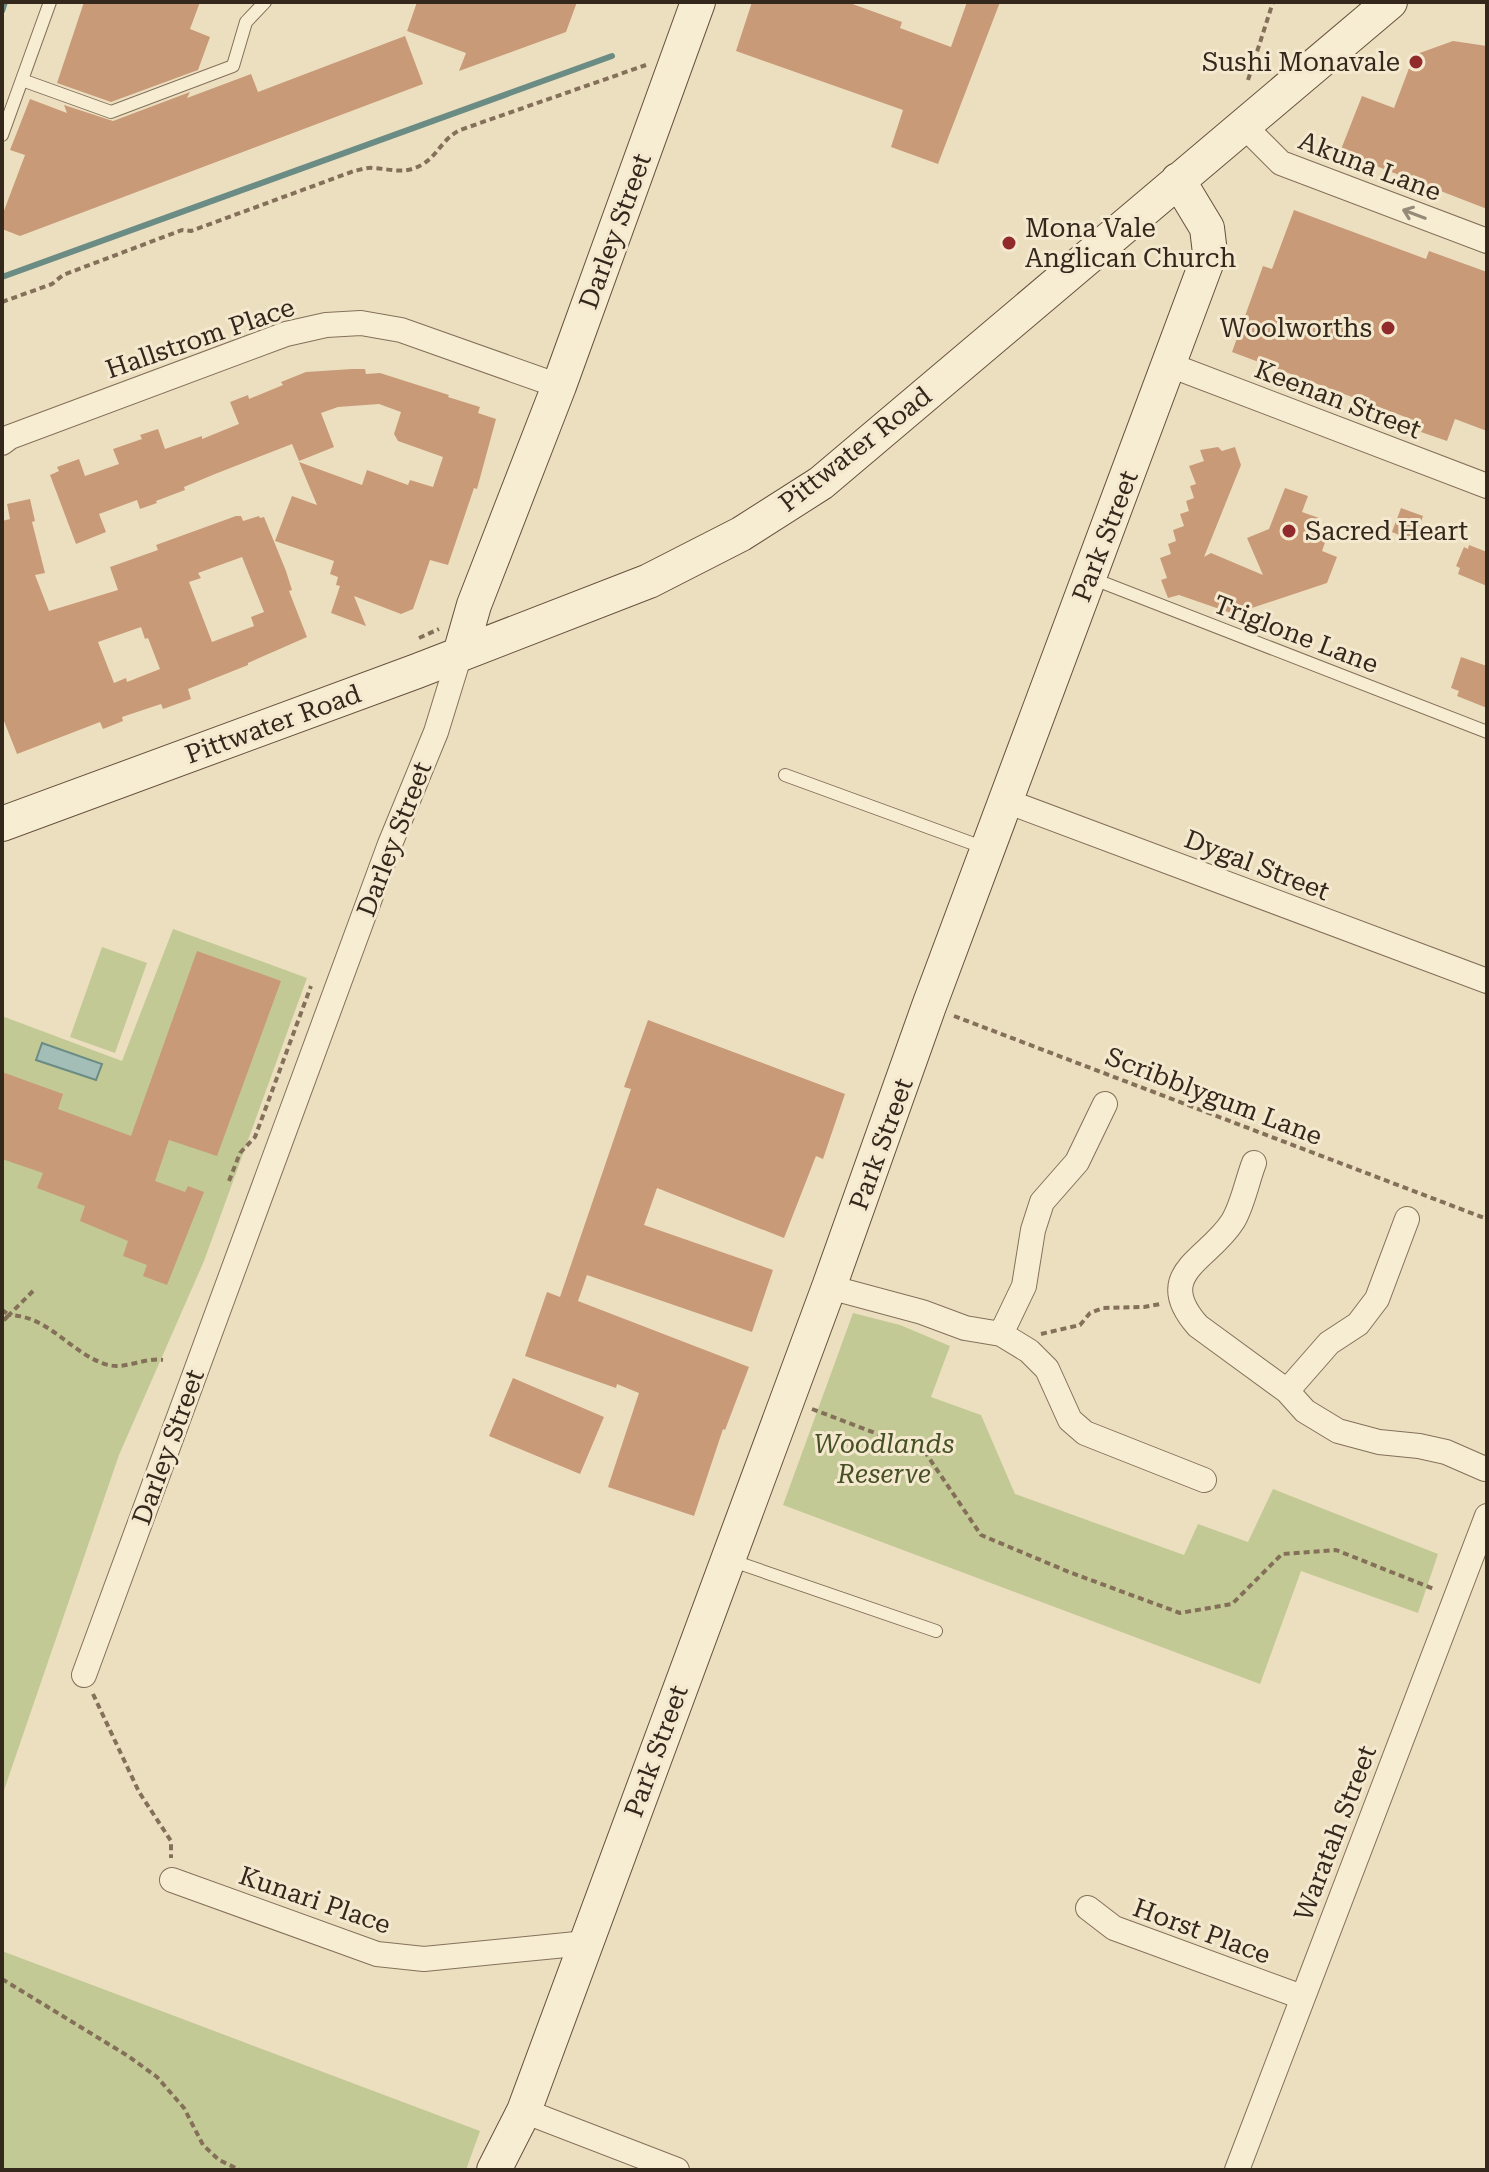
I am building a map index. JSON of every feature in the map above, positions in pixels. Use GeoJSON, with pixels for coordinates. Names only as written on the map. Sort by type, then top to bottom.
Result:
{"type":"FeatureCollection","features":[{"type":"Feature","properties":{"kind":"main road","name":"Darley Street"},"geometry":{"type":"LineString","coordinates":[[451,641],[474,605],[559,386],[698,2]]}},
{"type":"Feature","properties":{"kind":"main road","name":"Pittwater Road"},"geometry":{"type":"LineString","coordinates":[[2,824],[451,641],[649,581],[741,534],[821,483],[1390,2]]}},
{"type":"Feature","properties":{"kind":"main road","name":"Park Street"},"geometry":{"type":"LineString","coordinates":[[494,2170],[524,2111],[829,1287],[929,1006],[1210,253],[1207,228],[1178,180]]}},
{"type":"Feature","properties":{"kind":"street","name":"Akuna Lane"},"geometry":{"type":"LineString","coordinates":[[1244,126],[1281,163],[1487,241]]}},
{"type":"Feature","properties":{"kind":"street","name":"Hallstrom Place"},"geometry":{"type":"LineString","coordinates":[[2,443],[10,437],[286,334],[326,325],[361,323],[401,330],[559,386]]}},
{"type":"Feature","properties":{"kind":"street","name":"Keenan Street"},"geometry":{"type":"LineString","coordinates":[[1170,365],[1487,486]]}},
{"type":"Feature","properties":{"kind":"street","name":"Darley Street"},"geometry":{"type":"LineString","coordinates":[[84,1675],[390,844],[436,732],[451,641]]}},
{"type":"Feature","properties":{"kind":"street","name":"Dygal Street"},"geometry":{"type":"LineString","coordinates":[[1006,801],[1487,981]]}},
{"type":"Feature","properties":{"kind":"street"},"geometry":{"type":"LineString","coordinates":[[1001,1334],[1024,1286],[1033,1230],[1042,1202],[1077,1162],[1105,1104]]}},
{"type":"Feature","properties":{"kind":"street"},"geometry":{"type":"LineString","coordinates":[[1254,1163],[1233,1220],[1214,1244],[1193,1260],[1182,1279],[1180,1299],[1187,1314],[1198,1326],[1287,1391],[1305,1411],[1338,1431],[1379,1442],[1446,1452],[1486,1473]]}},
{"type":"Feature","properties":{"kind":"street"},"geometry":{"type":"LineString","coordinates":[[1287,1391],[1329,1343],[1358,1324],[1377,1299],[1407,1219]]}},
{"type":"Feature","properties":{"kind":"street"},"geometry":{"type":"LineString","coordinates":[[829,1287],[922,1312],[965,1328],[1001,1334],[1029,1351],[1047,1369],[1070,1420],[1085,1433],[1204,1480]]}},
{"type":"Feature","properties":{"kind":"street","name":"Waratah Street"},"geometry":{"type":"LineString","coordinates":[[1237,2170],[1487,1516]]}},
{"type":"Feature","properties":{"kind":"street","name":"Kunari Place"},"geometry":{"type":"LineString","coordinates":[[172,1880],[377,1954],[424,1959],[586,1943]]}},
{"type":"Feature","properties":{"kind":"street","name":"Horst Place"},"geometry":{"type":"LineString","coordinates":[[1088,1908],[1114,1928],[1302,1997]]}},
{"type":"Feature","properties":{"kind":"street"},"geometry":{"type":"LineString","coordinates":[[524,2111],[677,2170]]}},
{"type":"Feature","properties":{"kind":"lane"},"geometry":{"type":"LineString","coordinates":[[2,135],[50,2]]}},
{"type":"Feature","properties":{"kind":"lane"},"geometry":{"type":"LineString","coordinates":[[22,80],[111,112],[233,66],[246,22],[265,2]]}},
{"type":"Feature","properties":{"kind":"lane","name":"Triglone Lane"},"geometry":{"type":"LineString","coordinates":[[1089,577],[1487,732]]}},
{"type":"Feature","properties":{"kind":"lane"},"geometry":{"type":"LineString","coordinates":[[785,775],[988,850]]}},
{"type":"Feature","properties":{"kind":"lane"},"geometry":{"type":"LineString","coordinates":[[727,1559],[936,1631]]}},
{"type":"Feature","properties":{"kind":"path"},"geometry":{"type":"LineString","coordinates":[[1248,80],[1273,2]]}},
{"type":"Feature","properties":{"kind":"path"},"geometry":{"type":"LineString","coordinates":[[2,302],[52,284],[63,275],[182,230],[191,231],[354,171],[372,167],[387,171],[413,169],[424,164],[446,137],[460,130],[648,64]]}},
{"type":"Feature","properties":{"kind":"path"},"geometry":{"type":"LineString","coordinates":[[419,638],[451,641]]}},
{"type":"Feature","properties":{"kind":"path"},"geometry":{"type":"LineString","coordinates":[[229,1181],[240,1153],[255,1137],[311,986]]}},
{"type":"Feature","properties":{"kind":"path","name":"Scribblygum Lane"},"geometry":{"type":"LineString","coordinates":[[929,1006],[1487,1219]]}},
{"type":"Feature","properties":{"kind":"path"},"geometry":{"type":"LineString","coordinates":[[2,1322],[33,1291]]}},
{"type":"Feature","properties":{"kind":"path"},"geometry":{"type":"LineString","coordinates":[[1039,1334],[1080,1325],[1090,1313],[1103,1308],[1144,1307],[1180,1299]]}},
{"type":"Feature","properties":{"kind":"path"},"geometry":{"type":"LineString","coordinates":[[2,1310],[49,1327],[103,1364],[125,1366],[152,1359],[163,1360]]}},
{"type":"Feature","properties":{"kind":"path"},"geometry":{"type":"LineString","coordinates":[[787,1399],[925,1452],[981,1535],[1180,1613],[1232,1604],[1282,1554],[1336,1550],[1434,1589]]}},
{"type":"Feature","properties":{"kind":"path"},"geometry":{"type":"LineString","coordinates":[[84,1675],[139,1792],[171,1841],[172,1880]]}},
{"type":"Feature","properties":{"kind":"path"},"geometry":{"type":"LineString","coordinates":[[2,1979],[157,2077],[184,2108],[203,2145],[219,2160],[240,2170]]}},
{"type":"Feature","properties":{"kind":"green space"},"geometry":{"type":"Polygon","coordinates":[[[173,929],[307,978],[204,1261],[119,1455],[2,1796],[2,1016],[122,1061],[173,929]]]}},
{"type":"Feature","properties":{"kind":"green space"},"geometry":{"type":"Polygon","coordinates":[[[102,947],[147,963],[115,1053],[70,1037],[102,947]]]}},
{"type":"Feature","properties":{"kind":"green space","name":"Woodlands Reserve"},"geometry":{"type":"Polygon","coordinates":[[[853,1313],[900,1325],[950,1346],[931,1397],[981,1415],[1015,1494],[1184,1555],[1198,1524],[1248,1542],[1273,1489],[1438,1554],[1418,1613],[1301,1571],[1260,1684],[783,1505],[853,1313]]]}},
{"type":"Feature","properties":{"kind":"green space"},"geometry":{"type":"Polygon","coordinates":[[[2,1951],[480,2131],[466,2170],[2,2170],[2,1951]]]}},
{"type":"Feature","properties":{"kind":"water"},"geometry":{"type":"Polygon","coordinates":[[[42,1043],[102,1064],[96,1080],[36,1060],[42,1043]]]}},
{"type":"Feature","properties":{"kind":"building"},"geometry":{"type":"Polygon","coordinates":[[[84,2],[200,2],[190,29],[210,37],[198,70],[111,102],[57,83],[84,2]]]}},
{"type":"Feature","properties":{"kind":"building"},"geometry":{"type":"Polygon","coordinates":[[[417,2],[577,2],[566,32],[459,71],[466,53],[407,31],[417,2]]]}},
{"type":"Feature","properties":{"kind":"building"},"geometry":{"type":"Polygon","coordinates":[[[752,2],[847,2],[902,22],[900,28],[951,47],[967,2],[1000,2],[938,164],[891,147],[903,110],[736,51],[752,2]]]}},
{"type":"Feature","properties":{"kind":"building"},"geometry":{"type":"Polygon","coordinates":[[[405,36],[423,84],[20,236],[2,229],[2,216],[25,155],[10,150],[30,99],[67,113],[64,105],[113,121],[190,92],[187,98],[251,74],[258,92],[405,36]]]}},
{"type":"Feature","properties":{"kind":"building"},"geometry":{"type":"Polygon","coordinates":[[[1453,41],[1487,46],[1487,209],[1340,152],[1362,96],[1394,108],[1414,55],[1453,41]]]}},
{"type":"Feature","properties":{"kind":"building"},"geometry":{"type":"Polygon","coordinates":[[[1294,210],[1426,259],[1429,251],[1487,272],[1487,431],[1455,419],[1447,441],[1421,432],[1424,424],[1232,352],[1263,266],[1272,269],[1294,210]]]}},
{"type":"Feature","properties":{"kind":"building"},"geometry":{"type":"Polygon","coordinates":[[[365,369],[366,374],[380,373],[449,395],[480,407],[478,413],[496,419],[477,489],[474,488],[448,565],[430,560],[413,609],[401,614],[354,596],[366,626],[331,613],[340,586],[336,585],[338,577],[330,574],[334,561],[275,541],[292,496],[317,505],[299,462],[362,485],[367,470],[408,485],[410,480],[433,487],[443,457],[398,441],[394,434],[401,412],[379,404],[338,407],[321,413],[334,447],[299,461],[292,444],[184,487],[185,490],[157,503],[140,509],[137,500],[99,514],[106,532],[76,544],[50,475],[59,471],[57,467],[79,459],[85,476],[119,464],[113,449],[142,439],[140,435],[158,429],[165,449],[202,436],[202,439],[239,424],[230,402],[248,395],[249,399],[306,372],[365,369]]]}},
{"type":"Feature","properties":{"kind":"building","name":"Sacred Heart"},"geometry":{"type":"Polygon","coordinates":[[[1218,447],[1222,451],[1235,447],[1241,465],[1204,557],[1211,553],[1263,575],[1247,538],[1269,529],[1285,488],[1308,496],[1302,512],[1319,518],[1314,531],[1327,537],[1322,551],[1337,557],[1327,583],[1234,614],[1179,595],[1168,598],[1161,580],[1167,578],[1160,558],[1171,554],[1168,544],[1176,541],[1173,530],[1184,526],[1180,514],[1189,511],[1186,501],[1194,498],[1190,486],[1196,484],[1189,466],[1204,461],[1200,450],[1218,447]]]}},
{"type":"Feature","properties":{"kind":"building"},"geometry":{"type":"Polygon","coordinates":[[[30,499],[35,521],[32,522],[45,573],[35,575],[49,611],[118,590],[110,567],[158,550],[156,545],[236,516],[241,516],[243,521],[264,517],[286,571],[292,590],[289,591],[307,637],[188,689],[191,699],[163,709],[161,704],[122,717],[123,721],[103,729],[100,722],[17,754],[2,716],[2,521],[10,519],[7,504],[30,499]],[[242,557],[198,573],[201,578],[189,582],[212,642],[254,626],[251,617],[264,612],[242,557]],[[141,627],[98,642],[114,683],[126,678],[127,682],[160,669],[141,627]]]}},
{"type":"Feature","properties":{"kind":"building"},"geometry":{"type":"Polygon","coordinates":[[[1401,508],[1423,516],[1414,541],[1392,532],[1401,508]]]}},
{"type":"Feature","properties":{"kind":"building"},"geometry":{"type":"Polygon","coordinates":[[[1469,545],[1487,552],[1487,586],[1458,574],[1460,568],[1456,566],[1464,547],[1468,549],[1469,545]]]}},
{"type":"Feature","properties":{"kind":"building"},"geometry":{"type":"Polygon","coordinates":[[[1461,657],[1487,666],[1487,708],[1457,696],[1459,691],[1451,688],[1461,657]]]}},
{"type":"Feature","properties":{"kind":"building"},"geometry":{"type":"Polygon","coordinates":[[[197,951],[281,981],[217,1156],[169,1140],[155,1181],[185,1192],[188,1186],[204,1192],[167,1285],[143,1276],[147,1265],[123,1256],[128,1241],[80,1221],[85,1206],[37,1188],[43,1173],[2,1159],[2,1072],[63,1094],[58,1109],[131,1136],[197,951]]]}},
{"type":"Feature","properties":{"kind":"building"},"geometry":{"type":"Polygon","coordinates":[[[648,1020],[845,1094],[823,1159],[816,1156],[784,1238],[657,1188],[644,1225],[773,1270],[752,1332],[587,1275],[578,1301],[749,1367],[723,1429],[694,1516],[608,1487],[639,1393],[525,1356],[547,1292],[560,1297],[631,1089],[624,1087],[648,1020]]]}},
{"type":"Feature","properties":{"kind":"building"},"geometry":{"type":"Polygon","coordinates":[[[513,1378],[604,1417],[580,1474],[489,1436],[513,1378]]]}},
{"type":"Feature","properties":{"kind":"waterway"},"geometry":{"type":"LineString","coordinates":[[2,11],[5,2]]}},
{"type":"Feature","properties":{"kind":"waterway"},"geometry":{"type":"LineString","coordinates":[[2,277],[612,56]]}},
{"type":"Feature","properties":{"kind":"place","name":"Sushi Monavale"},"geometry":{"type":"Point","coordinates":[1416,62]}},
{"type":"Feature","properties":{"kind":"place","name":"Mona Vale Anglican Church"},"geometry":{"type":"Point","coordinates":[1009,243]}},
{"type":"Feature","properties":{"kind":"place","name":"Woolworths"},"geometry":{"type":"Point","coordinates":[1388,328]}},
{"type":"Feature","properties":{"kind":"place","name":"Sacred Heart"},"geometry":{"type":"Point","coordinates":[1289,531]}}]}
